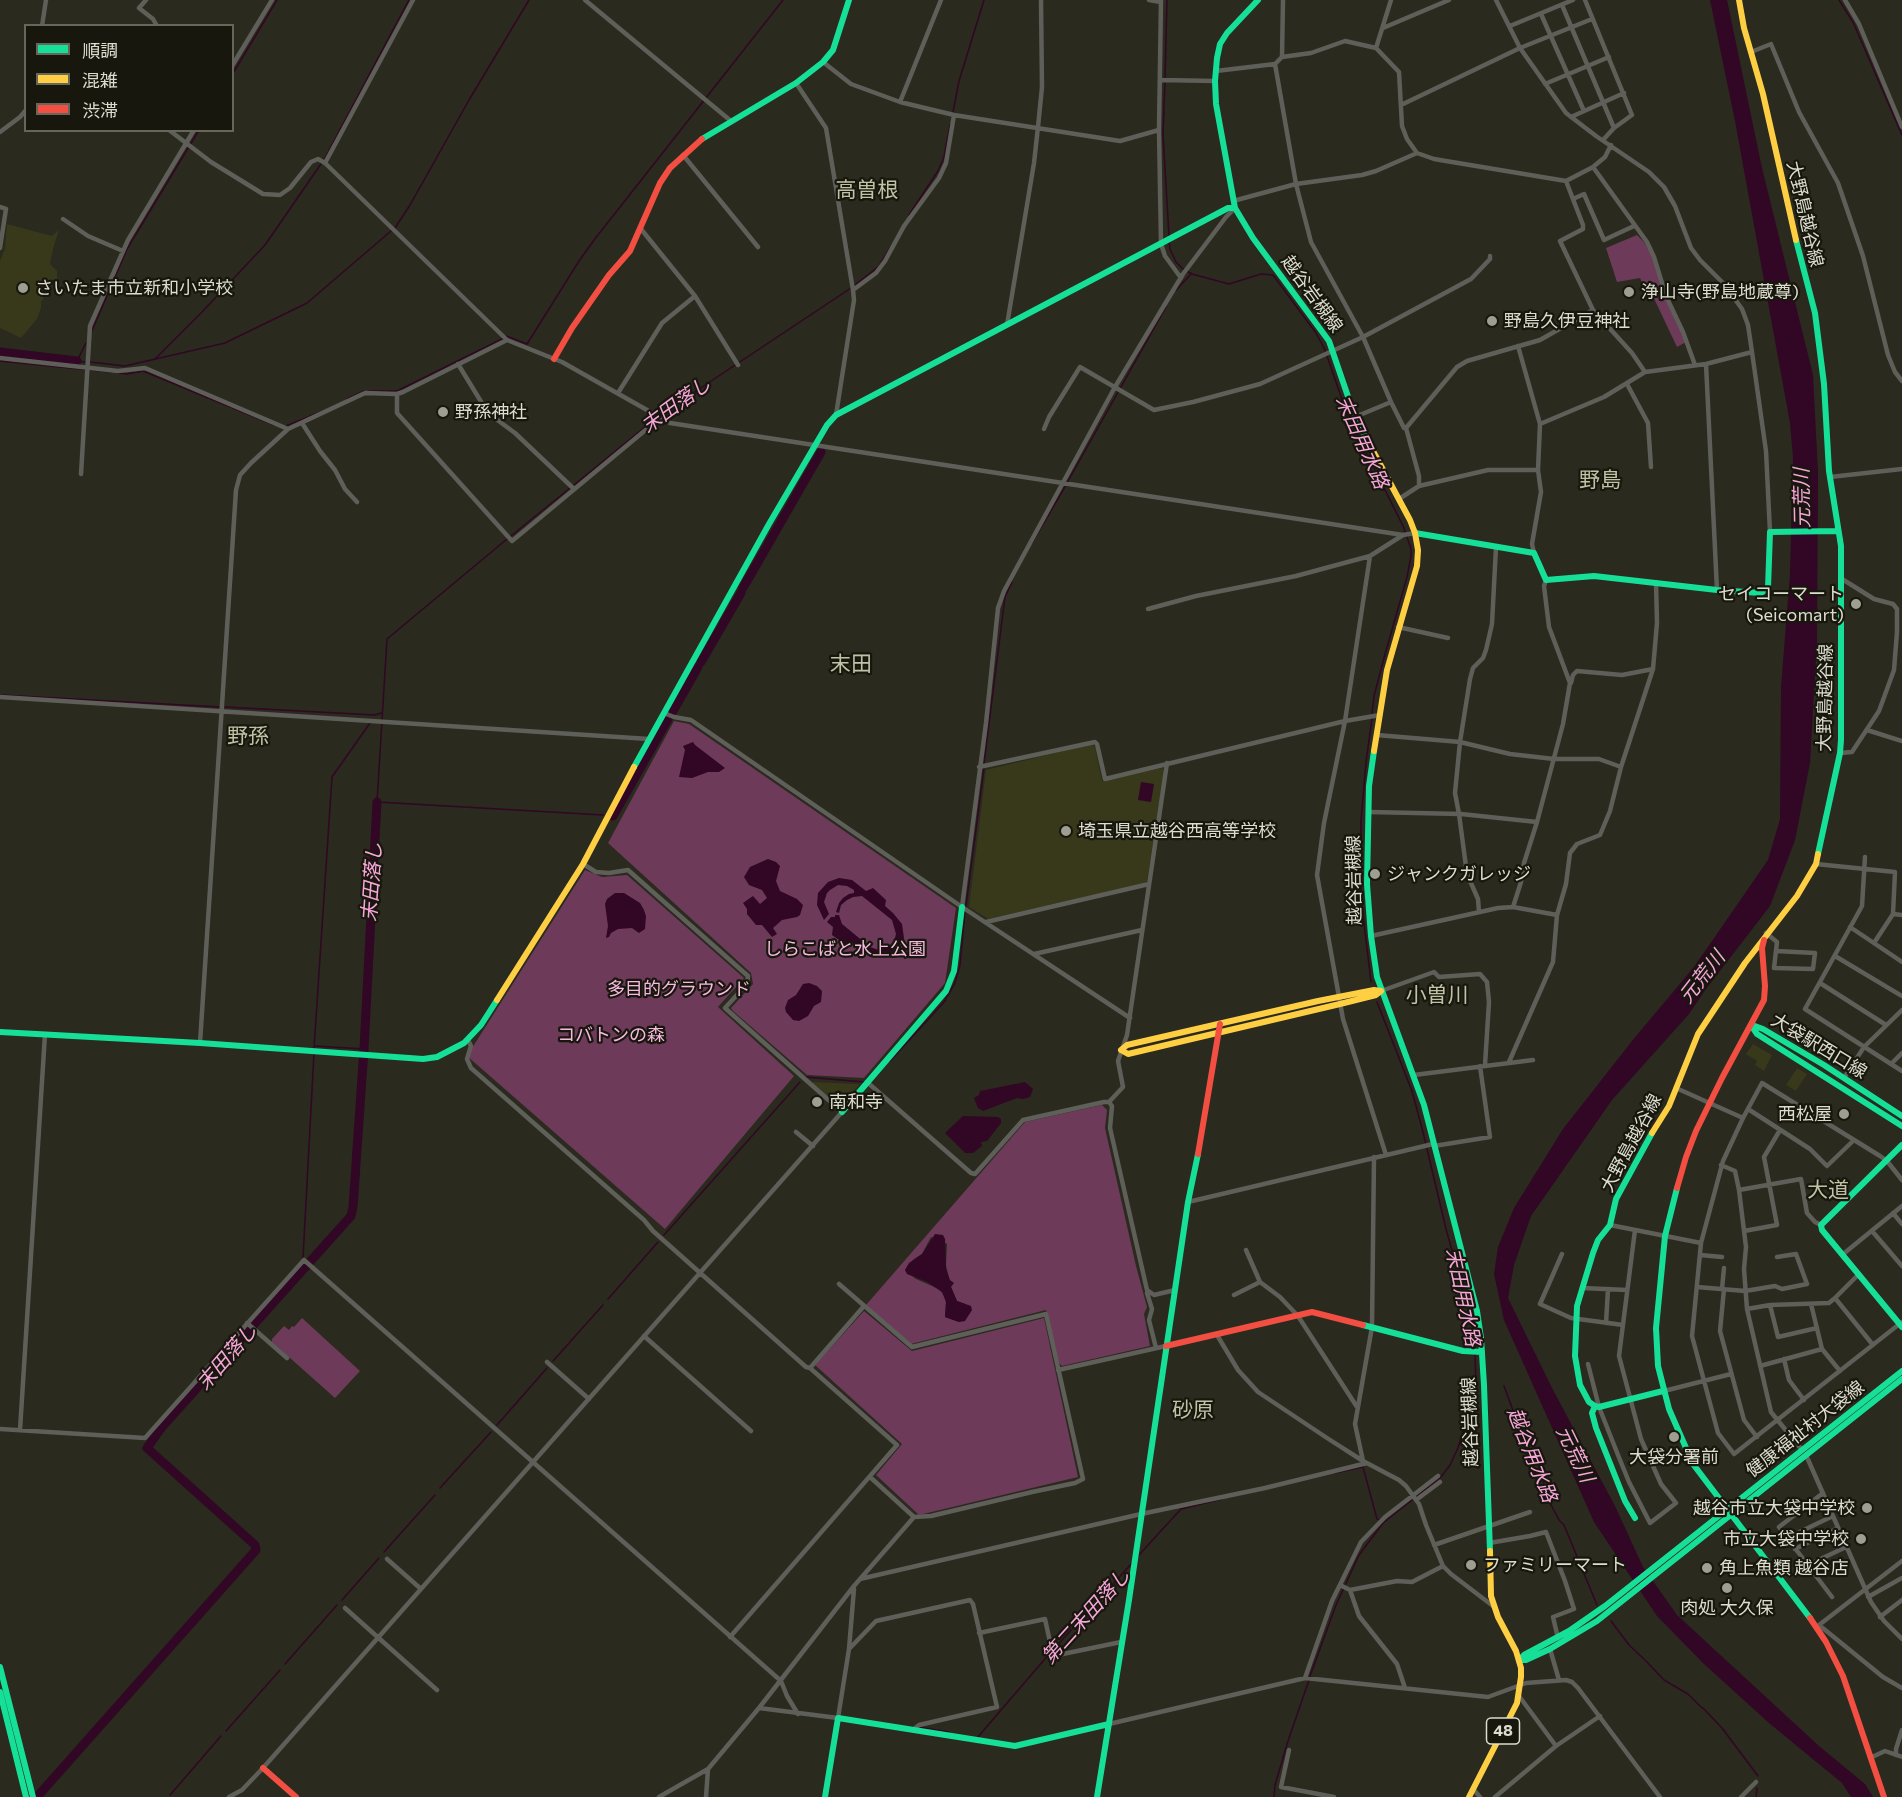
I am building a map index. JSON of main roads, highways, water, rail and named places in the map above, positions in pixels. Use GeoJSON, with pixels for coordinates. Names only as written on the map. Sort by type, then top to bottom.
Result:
{"type":"FeatureCollection","features":[{"type":"Feature","properties":{"kind":"main road"},"geometry":{"type":"LineString","coordinates":[[554,359],[572,328],[609,275],[630,251],[660,183],[670,168],[702,139],[796,83],[823,62],[834,50],[849,0]]}},
{"type":"Feature","properties":{"kind":"main road","name":"越谷岩槻線"},"geometry":{"type":"LineString","coordinates":[[1258,0],[1227,33],[1220,44],[1215,71],[1216,104],[1234,205],[1253,238],[1324,332],[1328,352],[1355,417],[1399,499],[1408,534],[1418,558],[1375,716],[1377,735],[1370,778],[1367,884],[1371,936],[1381,991],[1424,1105],[1430,1145],[1477,1311],[1491,1596],[1493,1606],[1519,1660],[1519,1696],[1469,1797]]}},
{"type":"Feature","properties":{"kind":"main road","name":"大野島越谷線"},"geometry":{"type":"LineString","coordinates":[[1635,1518],[1625,1501],[1596,1428],[1592,1413],[1597,1406],[1585,1396],[1577,1370],[1575,1319],[1582,1288],[1599,1240],[1610,1225],[1617,1199],[1646,1142],[1669,1106],[1698,1034],[1722,995],[1766,933],[1797,896],[1816,864],[1840,753],[1842,713],[1841,546],[1830,477],[1824,384],[1815,313],[1789,214],[1763,94],[1744,28],[1739,0]]}},
{"type":"Feature","properties":{"kind":"main road"},"geometry":{"type":"LineString","coordinates":[[0,1032],[200,1043],[369,1056],[429,1058],[455,1049],[468,1040],[481,1025],[583,864],[649,739],[769,524],[827,425],[836,415],[1234,205]]}},
{"type":"Feature","properties":{"kind":"main road"},"geometry":{"type":"LineString","coordinates":[[1408,534],[1534,553],[1546,580],[1594,576],[1761,593],[1768,588],[1770,532],[1838,531]]}},
{"type":"Feature","properties":{"kind":"main road"},"geometry":{"type":"LineString","coordinates":[[842,1112],[939,1001],[951,983],[962,907]]}},
{"type":"Feature","properties":{"kind":"main road"},"geometry":{"type":"LineString","coordinates":[[1766,933],[1762,948],[1764,1000],[1709,1103],[1686,1157],[1665,1236],[1656,1328],[1658,1366],[1663,1391],[1688,1455],[1731,1516],[1818,1626],[1843,1676],[1884,1797]]}},
{"type":"Feature","properties":{"kind":"main road"},"geometry":{"type":"LineString","coordinates":[[1339,1001],[1318,1001],[1127,1045],[1121,1050],[1128,1054],[1339,1001],[1374,990],[1381,991]]}},
{"type":"Feature","properties":{"kind":"main road"},"geometry":{"type":"LineString","coordinates":[[1097,1797],[1188,1202],[1205,1119],[1220,1024]]}},
{"type":"Feature","properties":{"kind":"main road","name":"大袋駅西口線"},"geometry":{"type":"LineString","coordinates":[[1751,1025],[1763,1029],[1902,1116]]}},
{"type":"Feature","properties":{"kind":"main road","name":"大袋駅西口線"},"geometry":{"type":"LineString","coordinates":[[1751,1025],[1757,1034],[1902,1126]]}},
{"type":"Feature","properties":{"kind":"main road"},"geometry":{"type":"LineString","coordinates":[[1901,1324],[1842,1255],[1821,1229],[1821,1225],[1902,1145]]}},
{"type":"Feature","properties":{"kind":"main road"},"geometry":{"type":"LineString","coordinates":[[1166,1346],[1312,1312],[1478,1352]]}},
{"type":"Feature","properties":{"kind":"main road","name":"健康福祉村大袋線"},"geometry":{"type":"LineString","coordinates":[[1672,1558],[1731,1516],[1902,1371]]}},
{"type":"Feature","properties":{"kind":"main road","name":"健康福祉村大袋線"},"geometry":{"type":"LineString","coordinates":[[1672,1558],[1727,1509],[1902,1379]]}},
{"type":"Feature","properties":{"kind":"main road"},"geometry":{"type":"LineString","coordinates":[[1597,1406],[1663,1391]]}},
{"type":"Feature","properties":{"kind":"main road"},"geometry":{"type":"LineString","coordinates":[[1519,1660],[1526,1660],[1550,1649],[1584,1630],[1672,1558]]}},
{"type":"Feature","properties":{"kind":"main road"},"geometry":{"type":"LineString","coordinates":[[1519,1660],[1614,1604]]}},
{"type":"Feature","properties":{"kind":"main road"},"geometry":{"type":"LineString","coordinates":[[0,1666],[33,1797]]}},
{"type":"Feature","properties":{"kind":"main road"},"geometry":{"type":"LineString","coordinates":[[0,1692],[26,1797]]}},
{"type":"Feature","properties":{"kind":"main road"},"geometry":{"type":"LineString","coordinates":[[825,1797],[838,1718],[1015,1746],[1109,1724]]}},
{"type":"Feature","properties":{"kind":"main road"},"geometry":{"type":"LineString","coordinates":[[263,1768],[296,1797]]}},
{"type":"Feature","properties":{"kind":"water","name":"元荒川"},"geometry":{"type":"Polygon","coordinates":[[[1710,0],[1727,0],[1762,168],[1813,375],[1818,473],[1817,640],[1810,763],[1795,840],[1770,906],[1689,1014],[1612,1100],[1531,1216],[1514,1265],[1508,1298],[1552,1388],[1615,1506],[1643,1567],[1677,1615],[1819,1746],[1865,1784],[1873,1797],[1851,1797],[1842,1783],[1769,1723],[1703,1663],[1657,1616],[1594,1522],[1504,1320],[1494,1274],[1498,1247],[1514,1208],[1563,1129],[1694,967],[1768,860],[1780,819],[1781,687],[1790,574],[1793,457],[1790,423],[1735,121],[1710,0]]]}},
{"type":"Feature","properties":{"kind":"water"},"geometry":{"type":"Polygon","coordinates":[[[693,742],[725,768],[719,772],[708,772],[692,778],[679,777],[685,750],[683,746],[693,742]]]}},
{"type":"Feature","properties":{"kind":"water"},"geometry":{"type":"Polygon","coordinates":[[[1141,782],[1154,784],[1151,802],[1138,800],[1141,782]]]}},
{"type":"Feature","properties":{"kind":"water"},"geometry":{"type":"Polygon","coordinates":[[[768,859],[780,866],[776,881],[780,891],[797,899],[803,905],[800,915],[782,920],[773,928],[777,934],[772,937],[762,925],[756,925],[747,914],[743,903],[753,896],[760,904],[767,898],[762,890],[749,885],[744,877],[750,867],[768,859]]]}},
{"type":"Feature","properties":{"kind":"water"},"geometry":{"type":"Polygon","coordinates":[[[839,878],[852,880],[866,891],[873,888],[886,900],[885,906],[902,924],[904,938],[899,946],[894,942],[896,934],[892,920],[862,896],[847,900],[841,905],[839,913],[836,912],[843,898],[854,893],[854,890],[847,886],[838,885],[827,893],[824,902],[829,914],[824,920],[817,905],[818,893],[828,882],[839,878]]]}},
{"type":"Feature","properties":{"kind":"water"},"geometry":{"type":"Polygon","coordinates":[[[615,893],[624,893],[640,903],[646,916],[645,929],[639,933],[632,928],[618,929],[606,938],[608,926],[605,904],[607,899],[615,893]]]}},
{"type":"Feature","properties":{"kind":"water"},"geometry":{"type":"Polygon","coordinates":[[[835,915],[839,915],[842,924],[870,947],[879,950],[892,944],[897,949],[896,951],[887,956],[874,957],[853,943],[851,946],[845,944],[832,935],[833,927],[827,922],[835,915]]]}},
{"type":"Feature","properties":{"kind":"water"},"geometry":{"type":"Polygon","coordinates":[[[809,983],[822,991],[821,1002],[814,1006],[808,1016],[799,1021],[793,1020],[785,1008],[788,1000],[796,995],[803,984],[809,983]]]}},
{"type":"Feature","properties":{"kind":"water"},"geometry":{"type":"Polygon","coordinates":[[[1025,1082],[1033,1089],[1030,1097],[1017,1098],[983,1111],[978,1108],[974,1098],[979,1095],[980,1091],[1025,1082]]]}},
{"type":"Feature","properties":{"kind":"water"},"geometry":{"type":"Polygon","coordinates":[[[963,1116],[998,1117],[1001,1123],[987,1141],[981,1142],[982,1146],[973,1153],[965,1153],[945,1133],[963,1116]]]}},
{"type":"Feature","properties":{"kind":"water"},"geometry":{"type":"Polygon","coordinates":[[[935,1234],[943,1235],[945,1239],[946,1269],[950,1280],[954,1283],[951,1287],[957,1301],[971,1306],[972,1310],[965,1321],[959,1322],[945,1317],[946,1302],[942,1292],[927,1282],[907,1274],[905,1270],[909,1263],[922,1254],[935,1234]]]}},
{"type":"Feature","properties":{"kind":"waterway"},"geometry":{"type":"LineString","coordinates":[[234,72],[277,0]]}},
{"type":"Feature","properties":{"kind":"waterway"},"geometry":{"type":"LineString","coordinates":[[155,359],[265,245],[325,158],[409,0]]}},
{"type":"Feature","properties":{"kind":"waterway"},"geometry":{"type":"LineString","coordinates":[[395,228],[529,0]]}},
{"type":"Feature","properties":{"kind":"waterway"},"geometry":{"type":"LineString","coordinates":[[506,336],[527,344],[594,240],[783,0]]}},
{"type":"Feature","properties":{"kind":"waterway","name":"末田落し"},"geometry":{"type":"LineString","coordinates":[[953,112],[959,81],[984,0]]}},
{"type":"Feature","properties":{"kind":"waterway","name":"末田用水路"},"geometry":{"type":"LineString","coordinates":[[1165,77],[1167,0]]}},
{"type":"Feature","properties":{"kind":"waterway"},"geometry":{"type":"LineString","coordinates":[[1839,0],[1853,22],[1902,135]]}},
{"type":"Feature","properties":{"kind":"waterway","name":"末田用水路"},"geometry":{"type":"LineString","coordinates":[[1165,82],[1163,134],[1169,236]]}},
{"type":"Feature","properties":{"kind":"waterway","name":"末田落し"},"geometry":{"type":"LineString","coordinates":[[909,215],[938,171],[944,157],[950,125]]}},
{"type":"Feature","properties":{"kind":"waterway"},"geometry":{"type":"LineString","coordinates":[[91,333],[127,249],[198,132]]}},
{"type":"Feature","properties":{"kind":"waterway"},"geometry":{"type":"LineString","coordinates":[[90,362],[125,366],[225,343],[307,303],[391,231]]}},
{"type":"Feature","properties":{"kind":"waterway","name":"末田用水路"},"geometry":{"type":"LineString","coordinates":[[1169,241],[1176,262],[1192,274],[1229,284],[1261,274],[1273,275],[1316,333],[1325,350],[1347,414],[1404,528],[1411,556],[1374,696],[1372,713]]}},
{"type":"Feature","properties":{"kind":"waterway","name":"末田落し"},"geometry":{"type":"LineString","coordinates":[[855,285],[879,266],[890,248]]}},
{"type":"Feature","properties":{"kind":"waterway"},"geometry":{"type":"LineString","coordinates":[[1176,290],[1191,274]]}},
{"type":"Feature","properties":{"kind":"waterway","name":"末田落し"},"geometry":{"type":"LineString","coordinates":[[660,415],[851,288]]}},
{"type":"Feature","properties":{"kind":"waterway"},"geometry":{"type":"LineString","coordinates":[[1068,481],[1166,307]]}},
{"type":"Feature","properties":{"kind":"waterway"},"geometry":{"type":"LineString","coordinates":[[369,391],[397,391],[502,339]]}},
{"type":"Feature","properties":{"kind":"waterway"},"geometry":{"type":"LineString","coordinates":[[85,362],[77,361],[86,343]]}},
{"type":"Feature","properties":{"kind":"waterway"},"geometry":{"type":"LineString","coordinates":[[0,352],[77,361]]}},
{"type":"Feature","properties":{"kind":"waterway"},"geometry":{"type":"LineString","coordinates":[[0,361],[111,372]]}},
{"type":"Feature","properties":{"kind":"waterway"},"geometry":{"type":"LineString","coordinates":[[118,373],[143,371],[274,425]]}},
{"type":"Feature","properties":{"kind":"waterway"},"geometry":{"type":"LineString","coordinates":[[347,399],[364,391]]}},
{"type":"Feature","properties":{"kind":"waterway"},"geometry":{"type":"LineString","coordinates":[[286,426],[318,413]]}},
{"type":"Feature","properties":{"kind":"waterway","name":"末田落し"},"geometry":{"type":"LineString","coordinates":[[574,485],[656,418]]}},
{"type":"Feature","properties":{"kind":"waterway","name":"末田落し"},"geometry":{"type":"LineString","coordinates":[[743,588],[821,452]]}},
{"type":"Feature","properties":{"kind":"waterway"},"geometry":{"type":"LineString","coordinates":[[1032,543],[1066,485]]}},
{"type":"Feature","properties":{"kind":"waterway","name":"末田落し"},"geometry":{"type":"LineString","coordinates":[[511,536],[570,488]]}},
{"type":"Feature","properties":{"kind":"waterway","name":"末田落し"},"geometry":{"type":"LineString","coordinates":[[507,539],[387,639],[377,802],[603,815]]}},
{"type":"Feature","properties":{"kind":"waterway"},"geometry":{"type":"LineString","coordinates":[[984,763],[1005,597],[1012,582]]}},
{"type":"Feature","properties":{"kind":"waterway","name":"末田落し"},"geometry":{"type":"LineString","coordinates":[[701,662],[741,593]]}},
{"type":"Feature","properties":{"kind":"waterway","name":"末田落し"},"geometry":{"type":"LineString","coordinates":[[673,711],[698,667]]}},
{"type":"Feature","properties":{"kind":"waterway"},"geometry":{"type":"LineString","coordinates":[[0,695],[220,707]]}},
{"type":"Feature","properties":{"kind":"waterway"},"geometry":{"type":"LineString","coordinates":[[225,707],[375,715],[381,713]]}},
{"type":"Feature","properties":{"kind":"waterway","name":"末田用水路"},"geometry":{"type":"LineString","coordinates":[[1371,982],[1361,898],[1361,821],[1372,718]]}},
{"type":"Feature","properties":{"kind":"waterway","name":"末田落し"},"geometry":{"type":"LineString","coordinates":[[613,816],[668,719]]}},
{"type":"Feature","properties":{"kind":"waterway"},"geometry":{"type":"LineString","coordinates":[[314,1048],[332,777],[370,723]]}},
{"type":"Feature","properties":{"kind":"waterway"},"geometry":{"type":"LineString","coordinates":[[966,906],[984,768]]}},
{"type":"Feature","properties":{"kind":"waterway","name":"末田落し"},"geometry":{"type":"LineString","coordinates":[[37,1797],[256,1550],[255,1545],[147,1448],[162,1427],[351,1216],[364,1049],[377,802]]}},
{"type":"Feature","properties":{"kind":"waterway"},"geometry":{"type":"LineString","coordinates":[[890,1061],[944,1002],[955,983],[960,965],[965,911]]}},
{"type":"Feature","properties":{"kind":"waterway","name":"末田用水路"},"geometry":{"type":"LineString","coordinates":[[1377,1002],[1412,1091],[1474,1330],[1475,1348]]}},
{"type":"Feature","properties":{"kind":"waterway"},"geometry":{"type":"LineString","coordinates":[[315,1046],[364,1049]]}},
{"type":"Feature","properties":{"kind":"waterway"},"geometry":{"type":"LineString","coordinates":[[303,1258],[314,1053]]}},
{"type":"Feature","properties":{"kind":"waterway"},"geometry":{"type":"LineString","coordinates":[[805,1077],[865,1082]]}},
{"type":"Feature","properties":{"kind":"waterway"},"geometry":{"type":"LineString","coordinates":[[664,1235],[800,1082]]}},
{"type":"Feature","properties":{"kind":"waterway"},"geometry":{"type":"LineString","coordinates":[[608,1299],[658,1242]]}},
{"type":"Feature","properties":{"kind":"waterway","name":"末田落し"},"geometry":{"type":"LineString","coordinates":[[302,1266],[302,1271]]}},
{"type":"Feature","properties":{"kind":"waterway"},"geometry":{"type":"LineString","coordinates":[[553,1361],[603,1305]]}},
{"type":"Feature","properties":{"kind":"waterway","name":"末田用水路"},"geometry":{"type":"LineString","coordinates":[[1416,1497],[1441,1477],[1458,1448],[1476,1386],[1475,1353]]}},
{"type":"Feature","properties":{"kind":"waterway"},"geometry":{"type":"LineString","coordinates":[[497,1425],[547,1368]]}},
{"type":"Feature","properties":{"kind":"waterway","name":"越谷用水路"},"geometry":{"type":"LineString","coordinates":[[1504,1386],[1524,1440],[1542,1472],[1550,1503],[1563,1524]]}},
{"type":"Feature","properties":{"kind":"waterway"},"geometry":{"type":"LineString","coordinates":[[440,1488],[491,1432]]}},
{"type":"Feature","properties":{"kind":"waterway","name":"第二末田落し"},"geometry":{"type":"LineString","coordinates":[[1335,1473],[1363,1467],[1377,1519],[1380,1520]]}},
{"type":"Feature","properties":{"kind":"waterway"},"geometry":{"type":"LineString","coordinates":[[384,1552],[435,1495]]}},
{"type":"Feature","properties":{"kind":"waterway","name":"第二末田落し"},"geometry":{"type":"LineString","coordinates":[[1138,1556],[1181,1509],[1222,1499]]}},
{"type":"Feature","properties":{"kind":"waterway","name":"末田用水路"},"geometry":{"type":"LineString","coordinates":[[1310,1676],[1336,1605],[1359,1555],[1383,1523],[1412,1500]]}},
{"type":"Feature","properties":{"kind":"waterway","name":"越谷用水路"},"geometry":{"type":"LineString","coordinates":[[1564,1525],[1597,1605]]}},
{"type":"Feature","properties":{"kind":"waterway"},"geometry":{"type":"LineString","coordinates":[[342,1600],[379,1558]]}},
{"type":"Feature","properties":{"kind":"waterway","name":"第二末田落し"},"geometry":{"type":"LineString","coordinates":[[1053,1650],[1133,1562]]}},
{"type":"Feature","properties":{"kind":"waterway"},"geometry":{"type":"LineString","coordinates":[[285,1664],[337,1605]]}},
{"type":"Feature","properties":{"kind":"waterway","name":"越谷用水路"},"geometry":{"type":"LineString","coordinates":[[1611,1621],[1629,1645],[1645,1660]]}},
{"type":"Feature","properties":{"kind":"waterway","name":"第二末田落し"},"geometry":{"type":"LineString","coordinates":[[977,1738],[1050,1653]]}},
{"type":"Feature","properties":{"kind":"waterway","name":"越谷用水路"},"geometry":{"type":"LineString","coordinates":[[1646,1661],[1664,1680],[1688,1694],[1702,1708]]}},
{"type":"Feature","properties":{"kind":"waterway"},"geometry":{"type":"LineString","coordinates":[[226,1731],[280,1670]]}},
{"type":"Feature","properties":{"kind":"waterway","name":"末田用水路"},"geometry":{"type":"LineString","coordinates":[[1274,1797],[1275,1785],[1288,1741],[1309,1680]]}},
{"type":"Feature","properties":{"kind":"waterway","name":"越谷用水路"},"geometry":{"type":"LineString","coordinates":[[1703,1708],[1722,1728],[1758,1776]]}},
{"type":"Feature","properties":{"kind":"waterway","name":"第二末田落し"},"geometry":{"type":"LineString","coordinates":[[918,1727],[949,1732]]}},
{"type":"Feature","properties":{"kind":"waterway"},"geometry":{"type":"LineString","coordinates":[[170,1795],[221,1736]]}},
{"type":"Feature","properties":{"kind":"waterway","name":"越谷用水路"},"geometry":{"type":"LineString","coordinates":[[1756,1797],[1757,1788]]}},
{"type":"Feature","properties":{"kind":"place","name":"さいたま市立新和小学校"},"geometry":{"type":"Point","coordinates":[23,288]}},
{"type":"Feature","properties":{"kind":"place","name":"浄山寺(野島地蔵尊)"},"geometry":{"type":"Point","coordinates":[1629,292]}},
{"type":"Feature","properties":{"kind":"place","name":"野島久伊豆神社"},"geometry":{"type":"Point","coordinates":[1492,321]}},
{"type":"Feature","properties":{"kind":"place","name":"野孫神社"},"geometry":{"type":"Point","coordinates":[443,412]}},
{"type":"Feature","properties":{"kind":"place","name":"セイコーマート (Seicomart)"},"geometry":{"type":"Point","coordinates":[1856,604]}},
{"type":"Feature","properties":{"kind":"place","name":"埼玉県立越谷西高等学校"},"geometry":{"type":"Point","coordinates":[1066,831]}},
{"type":"Feature","properties":{"kind":"place","name":"ジャンクガレッジ"},"geometry":{"type":"Point","coordinates":[1375,874]}},
{"type":"Feature","properties":{"kind":"place","name":"南和寺"},"geometry":{"type":"Point","coordinates":[817,1102]}},
{"type":"Feature","properties":{"kind":"place","name":"西松屋"},"geometry":{"type":"Point","coordinates":[1844,1114]}},
{"type":"Feature","properties":{"kind":"place","name":"大袋分署前"},"geometry":{"type":"Point","coordinates":[1674,1437]}},
{"type":"Feature","properties":{"kind":"place","name":"越谷市立大袋中学校"},"geometry":{"type":"Point","coordinates":[1867,1508]}},
{"type":"Feature","properties":{"kind":"place","name":"市立大袋中学校"},"geometry":{"type":"Point","coordinates":[1861,1539]}},
{"type":"Feature","properties":{"kind":"place","name":"ファミリーマート"},"geometry":{"type":"Point","coordinates":[1471,1565]}},
{"type":"Feature","properties":{"kind":"place","name":"角上魚類 越谷店"},"geometry":{"type":"Point","coordinates":[1707,1568]}},
{"type":"Feature","properties":{"kind":"place","name":"肉処 大久保"},"geometry":{"type":"Point","coordinates":[1727,1588]}},
{"type":"Feature","properties":{"kind":"district","name":"高曽根"},"geometry":{"type":"Point","coordinates":[867,190]}},
{"type":"Feature","properties":{"kind":"district","name":"野島"},"geometry":{"type":"Point","coordinates":[1600,480]}},
{"type":"Feature","properties":{"kind":"district","name":"末田"},"geometry":{"type":"Point","coordinates":[851,664]}},
{"type":"Feature","properties":{"kind":"district","name":"野孫"},"geometry":{"type":"Point","coordinates":[248,736]}},
{"type":"Feature","properties":{"kind":"district","name":"小曽川"},"geometry":{"type":"Point","coordinates":[1437,995]}},
{"type":"Feature","properties":{"kind":"district","name":"大道"},"geometry":{"type":"Point","coordinates":[1828,1190]}},
{"type":"Feature","properties":{"kind":"district","name":"砂原"},"geometry":{"type":"Point","coordinates":[1193,1410]}},
{"type":"Feature","properties":{"kind":"park label","name":"しらこばと水上公園"},"geometry":{"type":"Point","coordinates":[845,949]}},
{"type":"Feature","properties":{"kind":"park label","name":"多目的グラウンド"},"geometry":{"type":"Point","coordinates":[679,989]}},
{"type":"Feature","properties":{"kind":"park label","name":"コバトンの森"},"geometry":{"type":"Point","coordinates":[611,1035]}}]}
